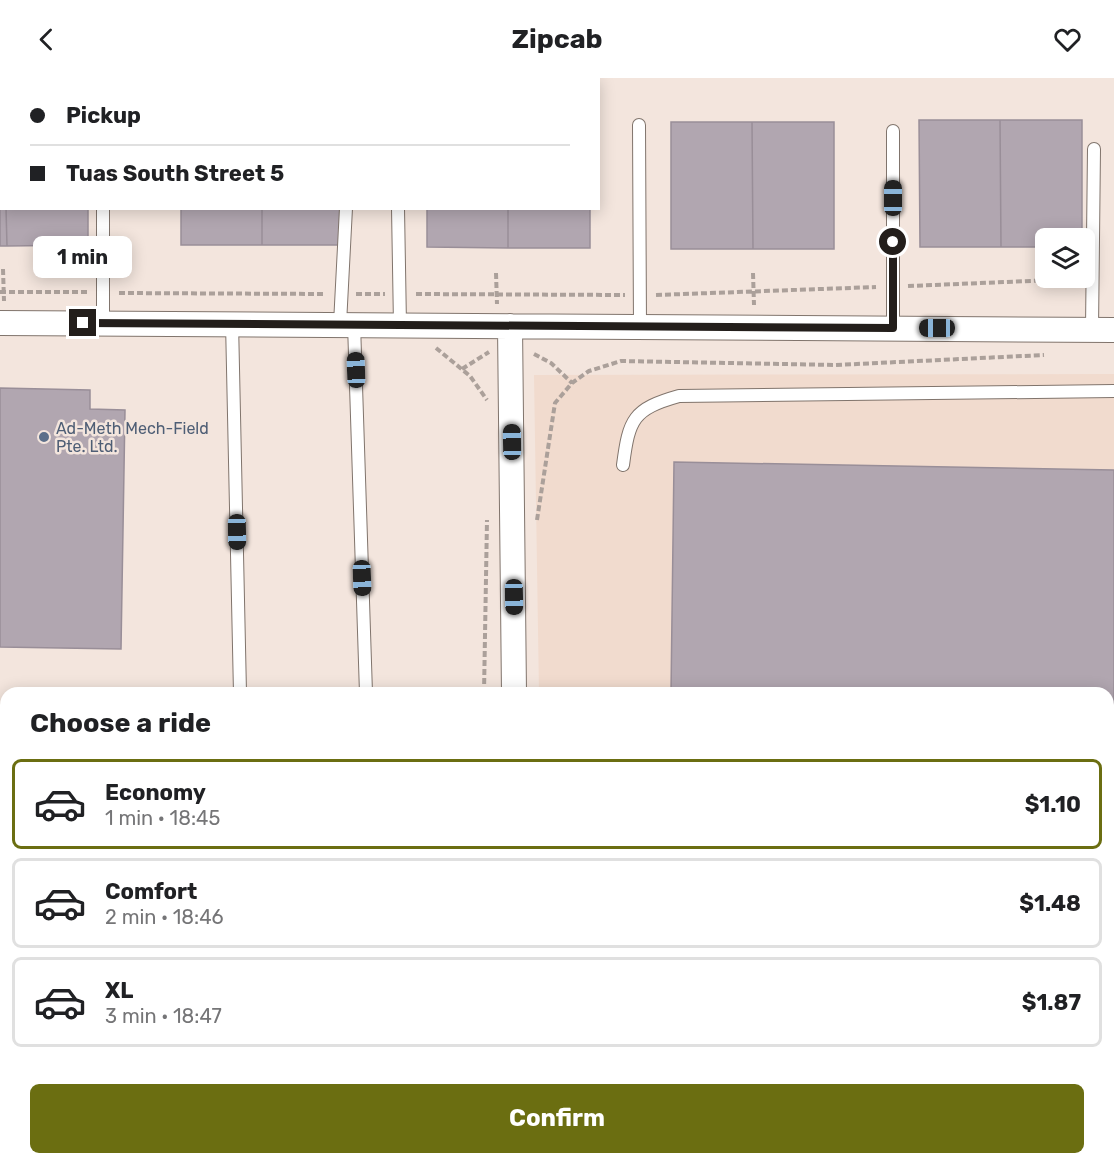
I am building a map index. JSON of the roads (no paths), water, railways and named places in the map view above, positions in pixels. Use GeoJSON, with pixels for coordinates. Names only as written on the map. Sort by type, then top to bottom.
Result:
{"type":"FeatureCollection","features":[{"type":"Feature","properties":{"kind":"street"},"geometry":{"type":"LineString","coordinates":[[3,323],[232,322],[1103,330]]}},
{"type":"Feature","properties":{"kind":"street"},"geometry":{"type":"LineString","coordinates":[[503,326],[514,687]]}},
{"type":"Feature","properties":{"kind":"lane"},"geometry":{"type":"LineString","coordinates":[[639,125],[640,327]]}},
{"type":"Feature","properties":{"kind":"lane"},"geometry":{"type":"LineString","coordinates":[[893,131],[893,328]]}},
{"type":"Feature","properties":{"kind":"lane"},"geometry":{"type":"LineString","coordinates":[[1094,149],[1093,279],[1103,330]]}},
{"type":"Feature","properties":{"kind":"lane"},"geometry":{"type":"LineString","coordinates":[[103,210],[103,322]]}},
{"type":"Feature","properties":{"kind":"lane"},"geometry":{"type":"LineString","coordinates":[[346,210],[343,294],[347,324],[366,687]]}},
{"type":"Feature","properties":{"kind":"lane"},"geometry":{"type":"LineString","coordinates":[[398,210],[400,325]]}},
{"type":"Feature","properties":{"kind":"lane"},"geometry":{"type":"LineString","coordinates":[[232,322],[240,687]]}},
{"type":"Feature","properties":{"kind":"lane"},"geometry":{"type":"LineString","coordinates":[[623,465],[628,430],[638,415],[653,404],[679,396],[1114,391]]}},
{"type":"Feature","properties":{"kind":"place","name":"Ad-Meth Mech-Field Pte. Ltd."},"geometry":{"type":"Point","coordinates":[44,437]}}]}
